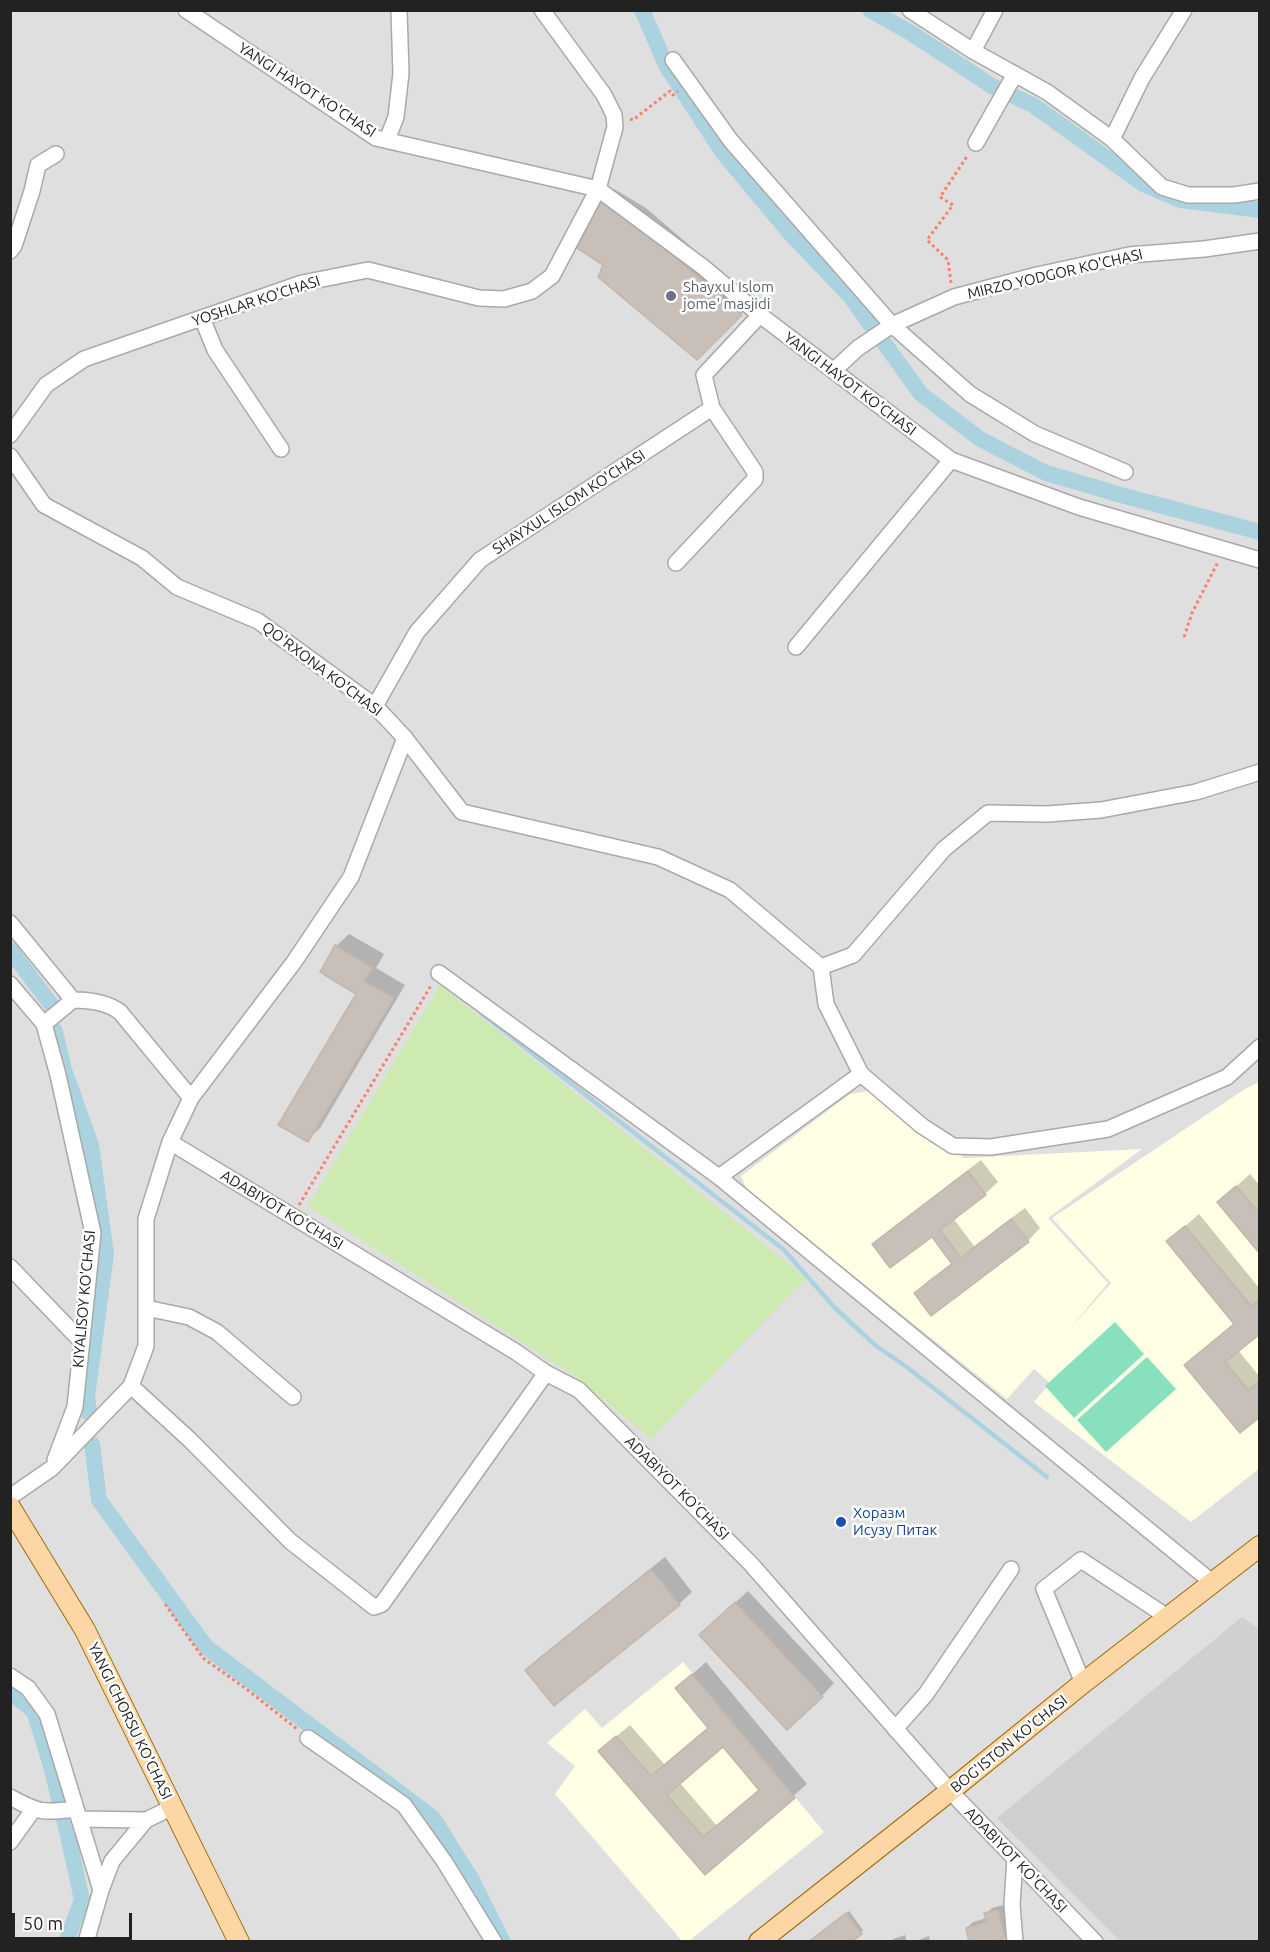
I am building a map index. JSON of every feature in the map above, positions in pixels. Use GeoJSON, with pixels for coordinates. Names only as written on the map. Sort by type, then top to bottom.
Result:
{"type":"FeatureCollection","features":[{"type":"Feature","properties":{"kind":"main road","name":"YANGI CHORSU KO'CHASI"},"geometry":{"type":"LineString","coordinates":[[10,1507],[85,1630],[239,1941]]}},
{"type":"Feature","properties":{"kind":"main road","name":"BOG'ISTON KO'CHASI"},"geometry":{"type":"LineString","coordinates":[[759,1941],[1083,1683],[1260,1546]]}},
{"type":"Feature","properties":{"kind":"street","name":"YANGI HAYOT KO'CHASI"},"geometry":{"type":"LineString","coordinates":[[186,10],[376,138],[598,189],[703,267],[760,315],[951,460],[1079,507],[1260,560]]}},
{"type":"Feature","properties":{"kind":"street"},"geometry":{"type":"LineString","coordinates":[[387,140],[396,117],[400,73],[399,10]]}},
{"type":"Feature","properties":{"kind":"street"},"geometry":{"type":"LineString","coordinates":[[542,10],[604,95],[614,115]]}},
{"type":"Feature","properties":{"kind":"street"},"geometry":{"type":"LineString","coordinates":[[910,10],[973,51],[1047,92],[1112,139],[1162,187],[1188,195],[1234,195],[1260,191]]}},
{"type":"Feature","properties":{"kind":"street"},"geometry":{"type":"LineString","coordinates":[[973,51],[995,10]]}},
{"type":"Feature","properties":{"kind":"street"},"geometry":{"type":"LineString","coordinates":[[1112,139],[1142,78],[1184,10]]}},
{"type":"Feature","properties":{"kind":"street"},"geometry":{"type":"LineString","coordinates":[[673,60],[731,141],[892,325],[970,394],[1035,434],[1125,472]]}},
{"type":"Feature","properties":{"kind":"street"},"geometry":{"type":"LineString","coordinates":[[976,143],[1015,74]]}},
{"type":"Feature","properties":{"kind":"street","name":"YOSHLAR KO'CHASI"},"geometry":{"type":"LineString","coordinates":[[10,435],[46,385],[84,359],[302,283],[368,270],[479,298],[504,299],[532,291],[552,276],[598,189],[615,127],[614,115]]}},
{"type":"Feature","properties":{"kind":"street"},"geometry":{"type":"LineString","coordinates":[[10,251],[14,246],[29,202],[38,165],[56,154]]}},
{"type":"Feature","properties":{"kind":"street","name":"MIRZO YODGOR KO'CHASI"},"geometry":{"type":"LineString","coordinates":[[833,371],[858,348],[892,325],[954,297],[1037,274],[1129,255],[1204,249],[1260,241]]}},
{"type":"Feature","properties":{"kind":"street"},"geometry":{"type":"LineString","coordinates":[[676,563],[754,480],[755,472],[712,408],[704,375],[760,315]]}},
{"type":"Feature","properties":{"kind":"street"},"geometry":{"type":"LineString","coordinates":[[202,318],[215,350],[281,449]]}},
{"type":"Feature","properties":{"kind":"street","name":"SHAYXUL ISLOM KO'CHASI"},"geometry":{"type":"LineString","coordinates":[[375,706],[417,632],[480,560],[712,408]]}},
{"type":"Feature","properties":{"kind":"street","name":"QO'RXONA KO'CHASI"},"geometry":{"type":"LineString","coordinates":[[10,456],[44,505],[142,558],[177,587],[258,621],[375,706],[405,738],[462,812],[658,857],[730,890],[820,968]]}},
{"type":"Feature","properties":{"kind":"street"},"geometry":{"type":"LineString","coordinates":[[796,647],[951,460]]}},
{"type":"Feature","properties":{"kind":"street"},"geometry":{"type":"LineString","coordinates":[[10,1497],[52,1468],[131,1386],[146,1346],[146,1218],[170,1142],[191,1098],[294,962],[351,877],[405,738]]}},
{"type":"Feature","properties":{"kind":"street"},"geometry":{"type":"LineString","coordinates":[[1260,772],[1196,792],[1101,810],[1047,814],[988,813],[944,849],[853,955],[820,968],[826,1004],[861,1074],[922,1126],[954,1146],[991,1147],[1108,1129],[1227,1077],[1260,1047]]}},
{"type":"Feature","properties":{"kind":"street"},"geometry":{"type":"LineString","coordinates":[[10,923],[73,1000]]}},
{"type":"Feature","properties":{"kind":"street"},"geometry":{"type":"LineString","coordinates":[[439,973],[719,1177],[1213,1583]]}},
{"type":"Feature","properties":{"kind":"street","name":"KIYALISOY KO'CHASI"},"geometry":{"type":"LineString","coordinates":[[10,984],[44,1023],[58,1075],[93,1233],[75,1407],[52,1468]]}},
{"type":"Feature","properties":{"kind":"street"},"geometry":{"type":"LineString","coordinates":[[44,1023],[73,1000],[110,1004],[120,1012],[191,1098]]}},
{"type":"Feature","properties":{"kind":"street"},"geometry":{"type":"LineString","coordinates":[[719,1177],[861,1074]]}},
{"type":"Feature","properties":{"kind":"street","name":"ADABIYOT KO'CHASI"},"geometry":{"type":"LineString","coordinates":[[170,1142],[546,1373],[579,1390],[751,1564],[950,1791],[1095,1941]]}},
{"type":"Feature","properties":{"kind":"street"},"geometry":{"type":"LineString","coordinates":[[10,1267],[81,1341]]}},
{"type":"Feature","properties":{"kind":"street"},"geometry":{"type":"LineString","coordinates":[[146,1308],[189,1317],[217,1332],[292,1397]]}},
{"type":"Feature","properties":{"kind":"street"},"geometry":{"type":"LineString","coordinates":[[131,1386],[190,1440],[290,1541],[374,1607],[382,1604],[546,1373]]}},
{"type":"Feature","properties":{"kind":"street"},"geometry":{"type":"LineString","coordinates":[[1083,1683],[1044,1589],[1081,1560],[1169,1618]]}},
{"type":"Feature","properties":{"kind":"street"},"geometry":{"type":"LineString","coordinates":[[895,1729],[926,1694],[1011,1569]]}},
{"type":"Feature","properties":{"kind":"street"},"geometry":{"type":"LineString","coordinates":[[10,1676],[28,1688],[47,1714],[101,1890]]}},
{"type":"Feature","properties":{"kind":"street"},"geometry":{"type":"LineString","coordinates":[[308,1738],[404,1805],[444,1861],[494,1941]]}},
{"type":"Feature","properties":{"kind":"street"},"geometry":{"type":"LineString","coordinates":[[10,1797],[40,1811],[76,1812],[146,1820]]}},
{"type":"Feature","properties":{"kind":"street"},"geometry":{"type":"LineString","coordinates":[[86,1941],[112,1861],[146,1820],[173,1807]]}},
{"type":"Feature","properties":{"kind":"street"},"geometry":{"type":"LineString","coordinates":[[10,1842],[40,1811]]}},
{"type":"Feature","properties":{"kind":"street"},"geometry":{"type":"LineString","coordinates":[[1015,1858],[1012,1905],[1015,1941]]}},
{"type":"Feature","properties":{"kind":"path"},"geometry":{"type":"LineString","coordinates":[[614,115],[633,120],[670,91],[674,95]]}},
{"type":"Feature","properties":{"kind":"path"},"geometry":{"type":"LineString","coordinates":[[954,297],[948,260],[927,240],[953,205],[940,197],[976,143]]}},
{"type":"Feature","properties":{"kind":"path"},"geometry":{"type":"LineString","coordinates":[[1184,637],[1192,613],[1224,549]]}},
{"type":"Feature","properties":{"kind":"path"},"geometry":{"type":"LineString","coordinates":[[292,1216],[439,973]]}},
{"type":"Feature","properties":{"kind":"path"},"geometry":{"type":"LineString","coordinates":[[165,1604],[203,1658],[308,1738]]}},
{"type":"Feature","properties":{"kind":"shaded area"},"geometry":{"type":"Polygon","coordinates":[[[11,11],[1259,11],[1259,1941],[11,1941],[11,11]]]}},
{"type":"Feature","properties":{"kind":"shaded area"},"geometry":{"type":"Polygon","coordinates":[[[1259,1082],[1259,1469],[1191,1522],[1034,1402],[1050,1383],[1034,1369],[1007,1399],[747,1190],[741,1176],[850,1094],[869,1091],[964,1158],[1142,1149],[1048,1218],[1108,1283],[1069,1330],[1111,1283],[1052,1218],[1245,1089],[1259,1082]]]}},
{"type":"Feature","properties":{"kind":"shaded area"},"geometry":{"type":"Polygon","coordinates":[[[1242,1617],[1259,1629],[1259,1941],[1120,1941],[997,1818],[1242,1617]]]}},
{"type":"Feature","properties":{"kind":"shaded area"},"geometry":{"type":"Polygon","coordinates":[[[683,1662],[824,1832],[689,1941],[682,1941],[555,1794],[575,1766],[547,1743],[585,1709],[602,1728],[683,1662]]]}},
{"type":"Feature","properties":{"kind":"green space"},"geometry":{"type":"Polygon","coordinates":[[[440,985],[806,1278],[651,1439],[575,1376],[308,1206],[440,985]]]}},
{"type":"Feature","properties":{"kind":"green space"},"geometry":{"type":"Polygon","coordinates":[[[1115,1322],[1144,1354],[1074,1418],[1045,1386],[1115,1322]]]}},
{"type":"Feature","properties":{"kind":"green space"},"geometry":{"type":"Polygon","coordinates":[[[1147,1357],[1176,1389],[1106,1452],[1077,1420],[1147,1357]]]}},
{"type":"Feature","properties":{"kind":"building","name":"Shayxul Islom jome' masjidi"},"geometry":{"type":"Polygon","coordinates":[[[600,200],[633,221],[742,315],[697,360],[598,277],[603,265],[577,248],[600,200]]]}},
{"type":"Feature","properties":{"kind":"building"},"geometry":{"type":"Polygon","coordinates":[[[335,945],[373,968],[364,981],[394,998],[308,1142],[278,1125],[356,994],[320,972],[335,945]]]}},
{"type":"Feature","properties":{"kind":"building"},"geometry":{"type":"Polygon","coordinates":[[[968,1171],[986,1195],[940,1230],[961,1258],[1011,1219],[1029,1242],[931,1316],[914,1293],[952,1264],[932,1237],[890,1268],[872,1244],[968,1171]]]}},
{"type":"Feature","properties":{"kind":"building"},"geometry":{"type":"Polygon","coordinates":[[[1236,1186],[1260,1214],[1260,1254],[1217,1202],[1236,1186]]]}},
{"type":"Feature","properties":{"kind":"building"},"geometry":{"type":"Polygon","coordinates":[[[1185,1226],[1251,1306],[1260,1299],[1260,1334],[1225,1362],[1248,1390],[1260,1381],[1260,1417],[1240,1433],[1184,1365],[1234,1324],[1166,1241],[1185,1226]]]}},
{"type":"Feature","properties":{"kind":"building"},"geometry":{"type":"Polygon","coordinates":[[[651,1569],[680,1605],[554,1706],[525,1670],[651,1569]]]}},
{"type":"Feature","properties":{"kind":"building"},"geometry":{"type":"Polygon","coordinates":[[[735,1602],[823,1697],[787,1730],[699,1635],[735,1602]]]}},
{"type":"Feature","properties":{"kind":"building"},"geometry":{"type":"Polygon","coordinates":[[[692,1674],[795,1798],[705,1875],[598,1751],[616,1736],[651,1776],[708,1728],[675,1688],[692,1674]],[[723,1747],[667,1795],[703,1837],[759,1790],[723,1747]]]}},
{"type":"Feature","properties":{"kind":"building"},"geometry":{"type":"Polygon","coordinates":[[[998,1910],[1005,1938],[994,1942],[969,1942],[966,1928],[987,1922],[984,1913],[998,1910]]]}},
{"type":"Feature","properties":{"kind":"building"},"geometry":{"type":"Polygon","coordinates":[[[846,1913],[862,1934],[852,1942],[808,1942],[846,1913]]]}},
{"type":"Feature","properties":{"kind":"waterway"},"geometry":{"type":"LineString","coordinates":[[642,10],[667,67],[723,153],[788,231],[850,296],[921,394],[980,439],[1046,473],[1260,532]]}},
{"type":"Feature","properties":{"kind":"waterway"},"geometry":{"type":"LineString","coordinates":[[870,10],[911,33],[992,86],[1033,105],[1143,184],[1180,200],[1260,210]]}},
{"type":"Feature","properties":{"kind":"waterway"},"geometry":{"type":"LineString","coordinates":[[10,950],[50,1003]]}},
{"type":"Feature","properties":{"kind":"waterway"},"geometry":{"type":"LineString","coordinates":[[481,1013],[784,1250],[835,1308],[875,1345],[908,1368],[1047,1477]]}},
{"type":"Feature","properties":{"kind":"waterway"},"geometry":{"type":"LineString","coordinates":[[55,1031],[64,1070],[91,1145],[106,1254],[87,1397],[89,1413]]}},
{"type":"Feature","properties":{"kind":"waterway"},"geometry":{"type":"LineString","coordinates":[[92,1444],[99,1500],[206,1647],[433,1818],[472,1880],[503,1942]]}},
{"type":"Feature","properties":{"kind":"waterway"},"geometry":{"type":"LineString","coordinates":[[10,1692],[34,1711],[51,1766],[67,1831],[82,1900],[66,1942]]}},
{"type":"Feature","properties":{"kind":"place","name":"Shayxul Islom jome' masjidi"},"geometry":{"type":"Point","coordinates":[671,296]}},
{"type":"Feature","properties":{"kind":"place","name":"Хоразм Исузу Питак"},"geometry":{"type":"Point","coordinates":[841,1522]}}]}
